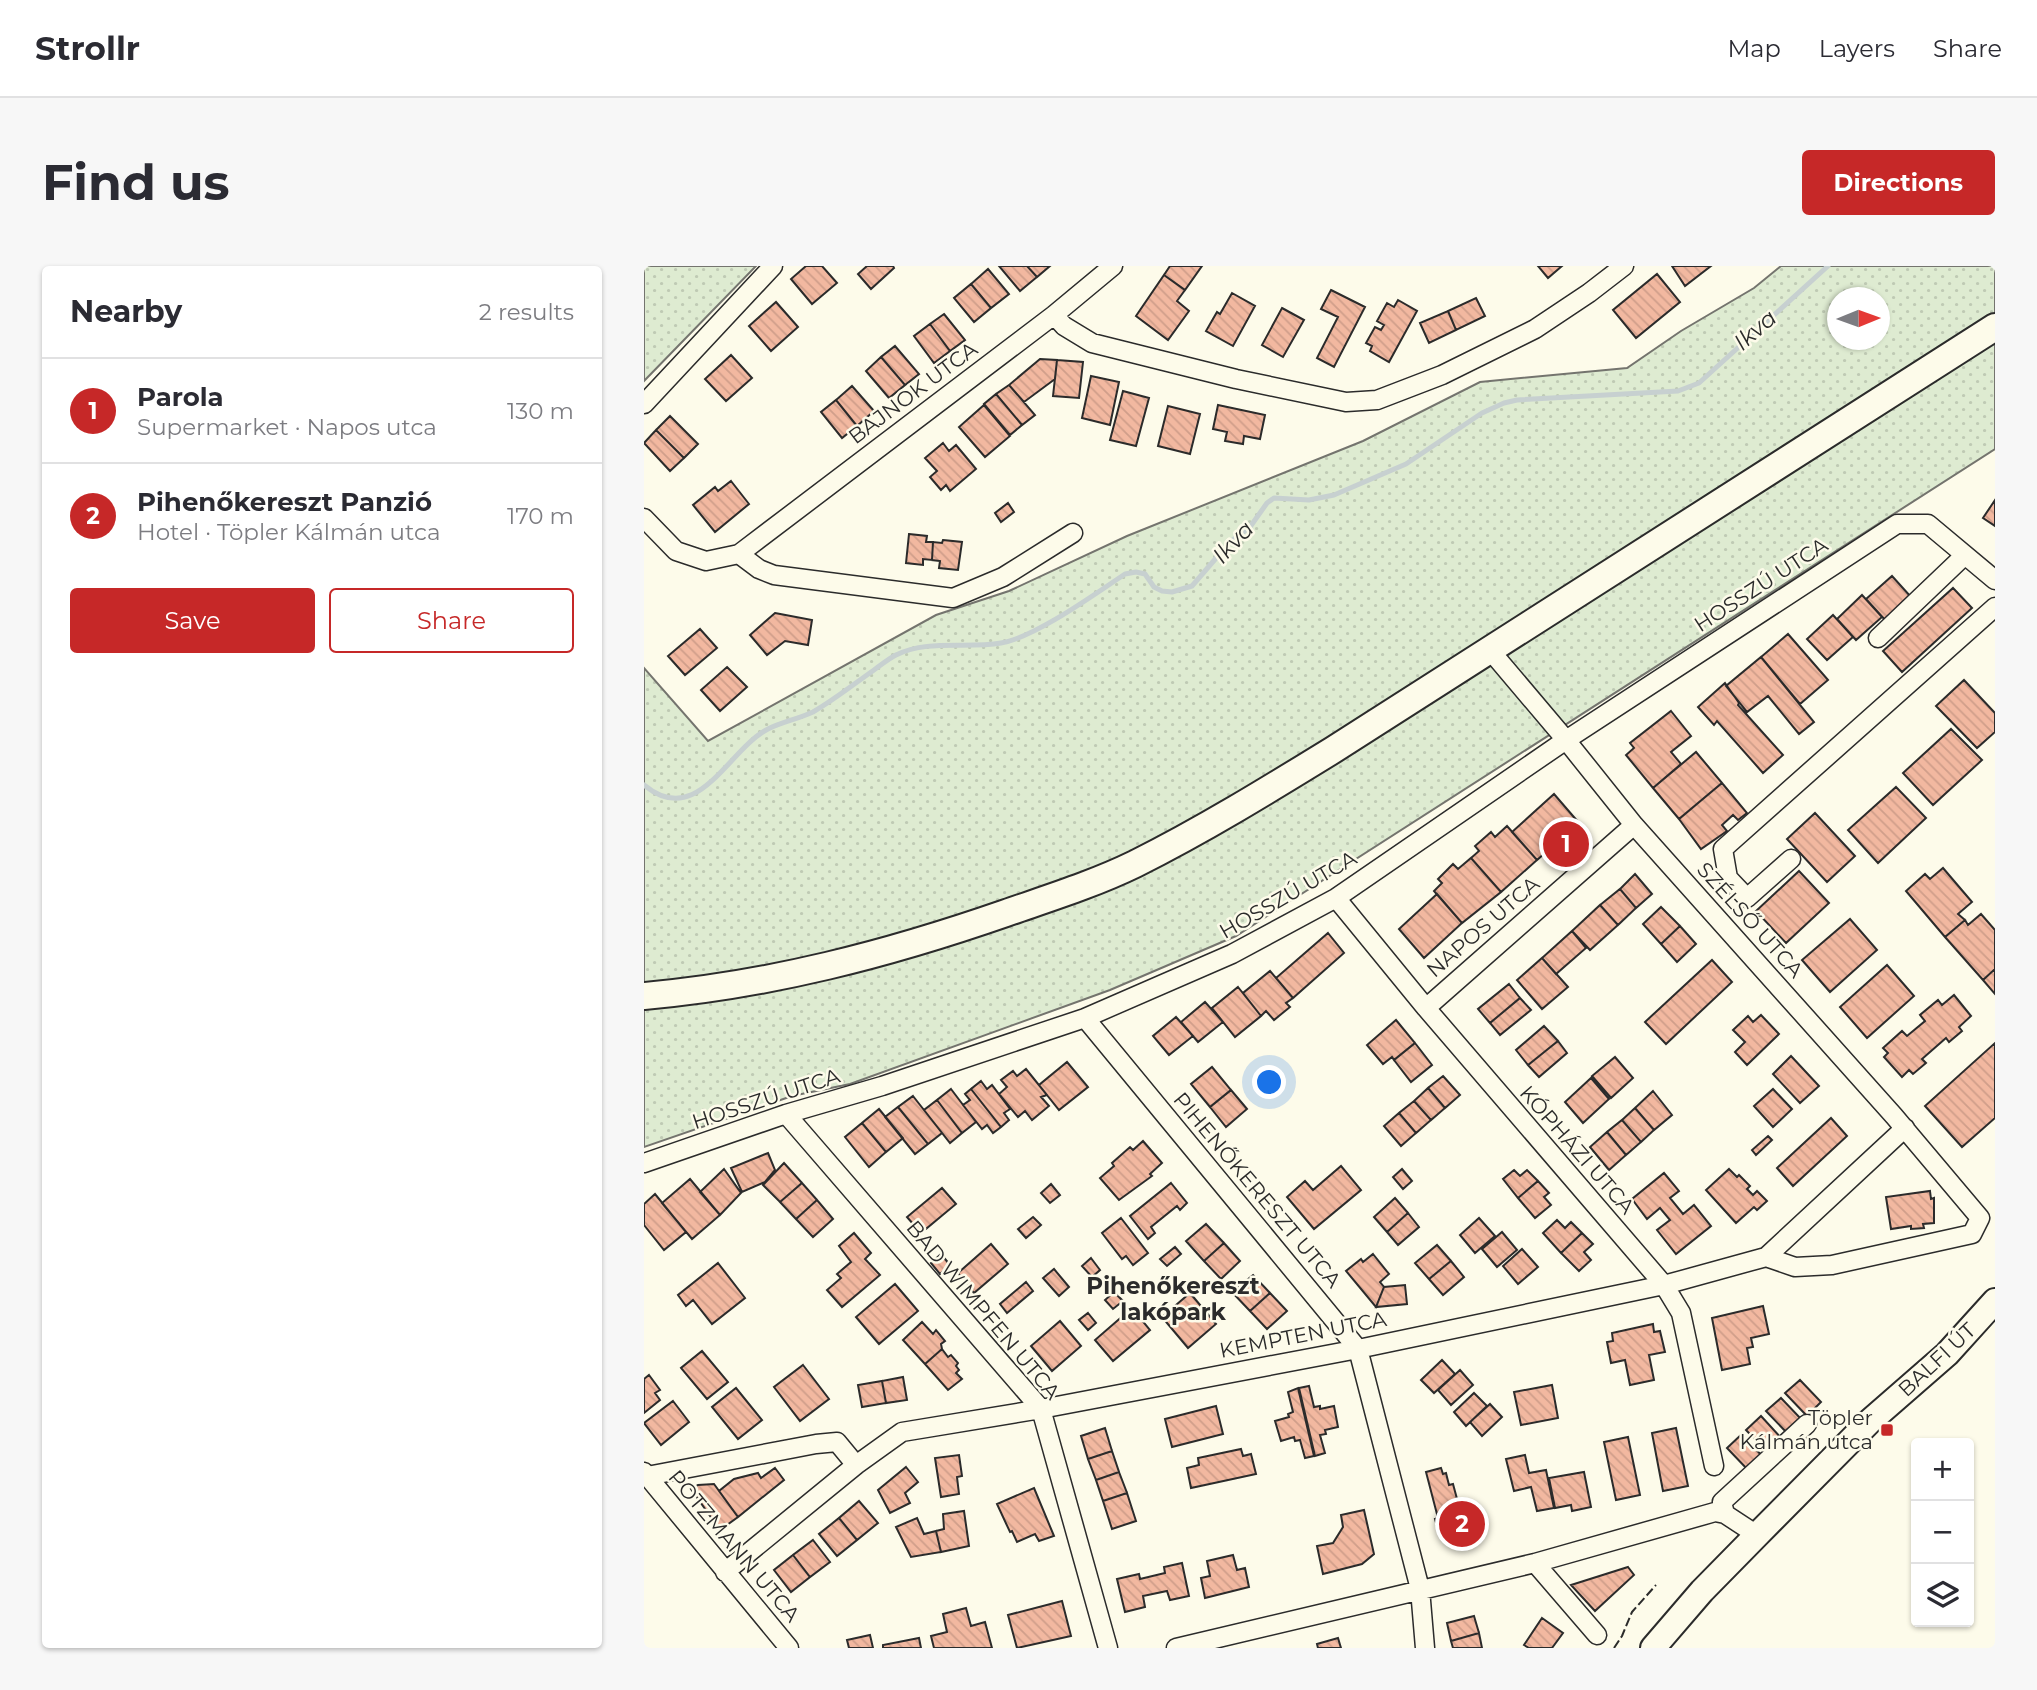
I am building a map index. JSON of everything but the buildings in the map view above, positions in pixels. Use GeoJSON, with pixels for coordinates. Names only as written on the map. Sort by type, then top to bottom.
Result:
{"type":"FeatureCollection","features":[{"type":"Feature","properties":{"kind":"main road"},"geometry":{"type":"LineString","coordinates":[[644,996],[740,984],[872,956],[1020,908],[1132,865],[1229,814],[1275,786],[1995,327]]}},
{"type":"Feature","properties":{"kind":"main road","name":"BALFI ÚT"},"geometry":{"type":"LineString","coordinates":[[1653,1648],[1702,1591],[1757,1535],[1869,1422],[1947,1354],[1995,1301]]}},
{"type":"Feature","properties":{"kind":"street"},"geometry":{"type":"LineString","coordinates":[[644,404],[773,266]]}},
{"type":"Feature","properties":{"kind":"street","name":"BAJNOK UTCA"},"geometry":{"type":"LineString","coordinates":[[644,518],[676,551],[706,561],[739,554],[1054,315],[1113,266]]}},
{"type":"Feature","properties":{"kind":"street"},"geometry":{"type":"LineString","coordinates":[[1054,315],[1064,326],[1092,343],[1236,379],[1346,402],[1377,400],[1442,375],[1535,329],[1624,266]]}},
{"type":"Feature","properties":{"kind":"street","name":"HOSSZÚ UTCA"},"geometry":{"type":"LineString","coordinates":[[644,1163],[786,1114],[882,1086],[1085,1018],[1232,954],[1336,898],[1566,740],[1897,524],[1928,524],[1965,555]]}},
{"type":"Feature","properties":{"kind":"street"},"geometry":{"type":"LineString","coordinates":[[739,554],[759,569],[774,575],[953,598],[1003,577],[1073,533]]}},
{"type":"Feature","properties":{"kind":"street"},"geometry":{"type":"LineString","coordinates":[[1878,638],[1965,555],[1995,580]]}},
{"type":"Feature","properties":{"kind":"street","name":"SZÉLSŐ UTCA"},"geometry":{"type":"LineString","coordinates":[[1791,859],[1746,898],[1728,878],[1723,849],[1995,607]]}},
{"type":"Feature","properties":{"kind":"street","name":"SZÉLSŐ UTCA"},"geometry":{"type":"LineString","coordinates":[[1489,649],[1634,825],[1905,1128],[1980,1218],[1972,1234],[1832,1265],[1795,1266],[1766,1257]]}},
{"type":"Feature","properties":{"kind":"street","name":"NAPOS UTCA"},"geometry":{"type":"LineString","coordinates":[[1426,1008],[1634,825]]}},
{"type":"Feature","properties":{"kind":"street","name":"KÓPHÁZI UTCA"},"geometry":{"type":"LineString","coordinates":[[1336,898],[1426,1008],[1664,1285],[1681,1313],[1714,1466]]}},
{"type":"Feature","properties":{"kind":"street","name":"PIHENŐKERESZT UTCA"},"geometry":{"type":"LineString","coordinates":[[1085,1018],[1358,1349],[1420,1589],[1425,1648]]}},
{"type":"Feature","properties":{"kind":"street","name":"BAD WIMPFEN UTCA"},"geometry":{"type":"LineString","coordinates":[[786,1114],[1041,1409],[1108,1648]]}},
{"type":"Feature","properties":{"kind":"street","name":"KEMPTEN UTCA"},"geometry":{"type":"LineString","coordinates":[[725,1572],[856,1465],[902,1432],[1041,1409],[1358,1349],[1664,1285],[1766,1257],[1905,1128]]}},
{"type":"Feature","properties":{"kind":"street"},"geometry":{"type":"LineString","coordinates":[[1176,1648],[1535,1563],[1715,1512],[1724,1508],[1807,1424]]}},
{"type":"Feature","properties":{"kind":"street"},"geometry":{"type":"LineString","coordinates":[[645,1474],[836,1442],[856,1465]]}},
{"type":"Feature","properties":{"kind":"street","name":"POTZMANN UTCA"},"geometry":{"type":"LineString","coordinates":[[645,1474],[789,1648]]}},
{"type":"Feature","properties":{"kind":"street"},"geometry":{"type":"LineString","coordinates":[[1724,1508],[1757,1535]]}},
{"type":"Feature","properties":{"kind":"street"},"geometry":{"type":"LineString","coordinates":[[1535,1563],[1597,1635]]}},
{"type":"Feature","properties":{"kind":"green space"},"geometry":{"type":"Polygon","coordinates":[[[644,266],[756,266],[644,381],[644,266]]]}},
{"type":"Feature","properties":{"kind":"green space"},"geometry":{"type":"Polygon","coordinates":[[[1781,266],[1995,266],[1995,449],[1236,936],[1110,990],[850,1084],[792,1096],[644,1147],[644,668],[708,741],[936,615],[1009,591],[1127,536],[1363,441],[1480,382],[1627,368],[1681,331],[1754,288],[1781,266]]]}},
{"type":"Feature","properties":{"kind":"waterway","name":"Ikva"},"geometry":{"type":"LineString","coordinates":[[644,785],[663,796],[681,798],[696,792],[711,781],[753,739],[768,729],[813,712],[890,658],[908,650],[934,646],[988,645],[1015,639],[1064,614],[1125,574],[1145,574],[1154,587],[1162,591],[1172,592],[1192,586],[1230,542],[1250,527],[1267,503],[1274,498],[1309,500],[1334,495],[1406,464],[1482,413],[1504,403],[1678,391],[1699,383],[1828,266]]}},
{"type":"Feature","properties":{"kind":"fence"},"geometry":{"type":"LineString","coordinates":[[1614,1648],[1632,1612],[1656,1585]]}},
{"type":"Feature","properties":{"kind":"place","name":"Parola"},"geometry":{"type":"Point","coordinates":[1566,844]}},
{"type":"Feature","properties":{"kind":"place","name":"Töpler Kálmán utca"},"geometry":{"type":"Point","coordinates":[1887,1430]}},
{"type":"Feature","properties":{"kind":"place","name":"Pihenőkereszt Panzió"},"geometry":{"type":"Point","coordinates":[1462,1524]}},
{"type":"Feature","properties":{"kind":"district","name":"Pihenőkereszt lakópark"},"geometry":{"type":"Point","coordinates":[1173,1299]}}]}
